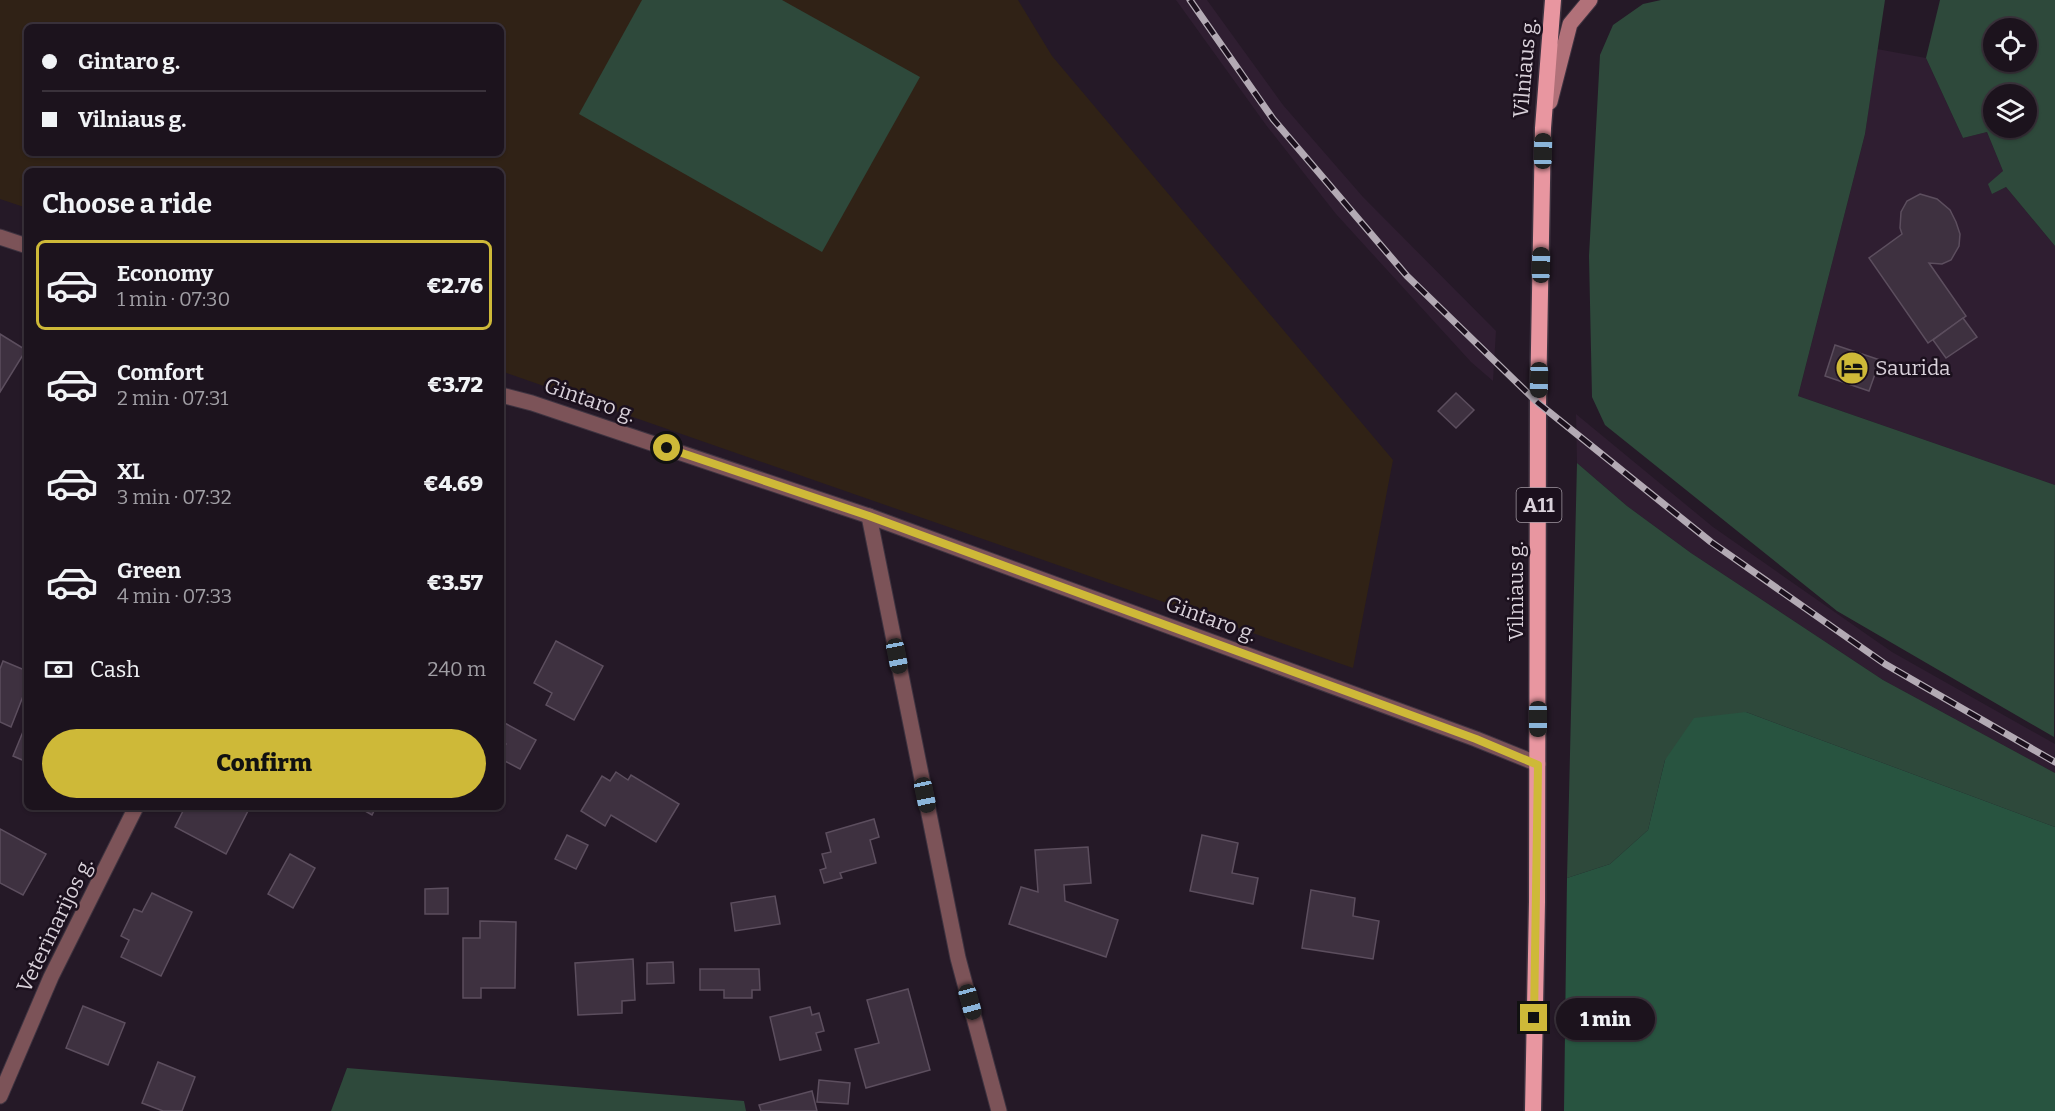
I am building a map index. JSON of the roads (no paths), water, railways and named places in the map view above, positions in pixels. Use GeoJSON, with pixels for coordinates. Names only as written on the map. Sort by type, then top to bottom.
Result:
{"type":"FeatureCollection","features":[{"type":"Feature","properties":{"kind":"highway","name":"Vilniaus g."},"geometry":{"type":"LineString","coordinates":[[1533,1111],[1538,765],[1538,403],[1543,128],[1553,0]]}},
{"type":"Feature","properties":{"kind":"main road"},"geometry":{"type":"LineString","coordinates":[[1543,128],[1570,24],[1590,0]]}},
{"type":"Feature","properties":{"kind":"street"},"geometry":{"type":"LineString","coordinates":[[0,237],[24,245]]}},
{"type":"Feature","properties":{"kind":"street","name":"Gintaro g."},"geometry":{"type":"LineString","coordinates":[[504,396],[532,403],[869,516],[1476,739],[1538,765]]}},
{"type":"Feature","properties":{"kind":"street"},"geometry":{"type":"LineString","coordinates":[[869,516],[958,958],[999,1111]]}},
{"type":"Feature","properties":{"kind":"street","name":"Veterinarijos g."},"geometry":{"type":"LineString","coordinates":[[0,1096],[51,977],[134,810]]}},
{"type":"Feature","properties":{"kind":"railway"},"geometry":{"type":"LineString","coordinates":[[1190,0],[1273,119],[1407,276],[1538,403],[1711,542],[1885,664],[2055,762]]}},
{"type":"Feature","properties":{"kind":"place","name":"Saurida"},"geometry":{"type":"Point","coordinates":[1852,368]}}]}
